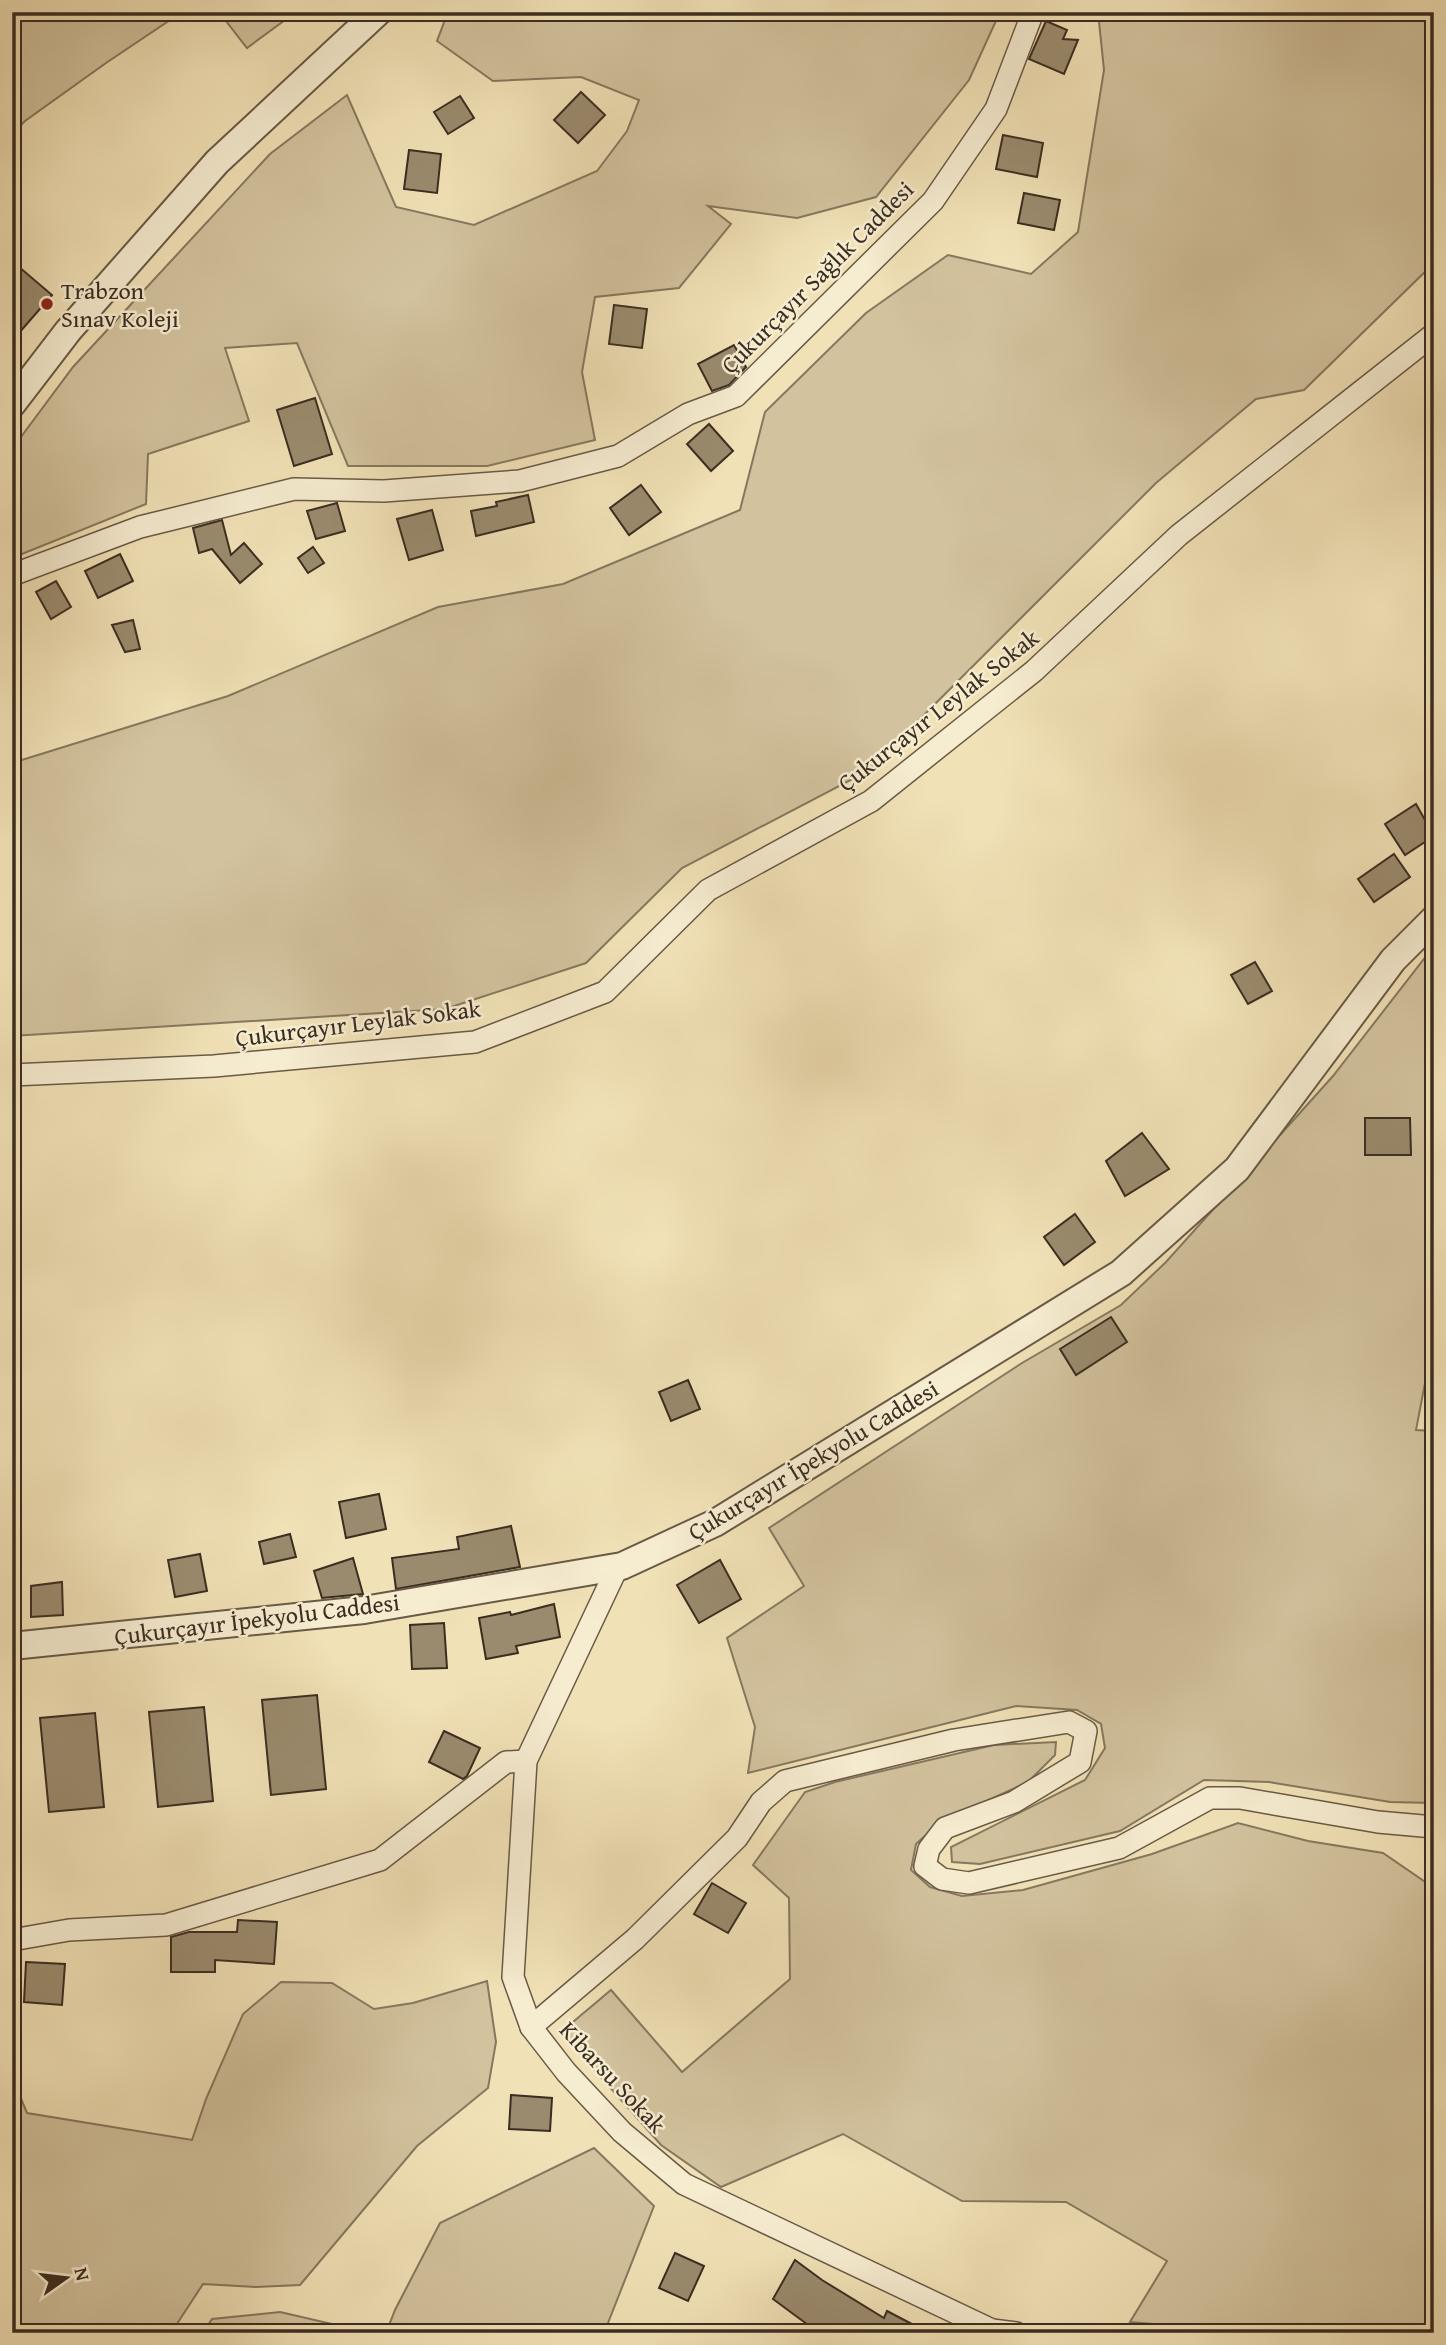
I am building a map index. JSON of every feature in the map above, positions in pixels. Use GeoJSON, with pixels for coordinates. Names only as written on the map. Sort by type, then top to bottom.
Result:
{"type":"FeatureCollection","features":[{"type":"Feature","properties":{"kind":"street"},"geometry":{"type":"LineString","coordinates":[[12,404],[68,331],[217,162],[378,12]]}},
{"type":"Feature","properties":{"kind":"street","name":"Çukurçayır Sağlık Caddesi"},"geometry":{"type":"LineString","coordinates":[[12,575],[140,527],[294,489],[384,491],[520,481],[618,456],[688,414],[736,396],[933,201],[996,109],[1033,12]]}},
{"type":"Feature","properties":{"kind":"street","name":"Çukurçayır Leylak Sokak"},"geometry":{"type":"LineString","coordinates":[[12,1075],[214,1066],[475,1042],[605,992],[708,890],[871,801],[1034,671],[1179,536],[1434,334]]}},
{"type":"Feature","properties":{"kind":"street","name":"Çukurçayır İpekyolu Caddesi"},"geometry":{"type":"LineString","coordinates":[[12,1646],[364,1609],[618,1566],[715,1523],[1121,1273],[1237,1169],[1392,960],[1434,919]]}},
{"type":"Feature","properties":{"kind":"street","name":"Kibarsu Sokak"},"geometry":{"type":"LineString","coordinates":[[618,1566],[526,1761],[513,1977],[531,2027],[566,2073],[622,2132],[684,2184],[992,2330],[1016,2333]]}},
{"type":"Feature","properties":{"kind":"street"},"geometry":{"type":"LineString","coordinates":[[531,2027],[635,1938],[737,1838],[761,1802],[785,1781],[954,1740],[1069,1722],[1086,1731],[1080,1762],[1014,1802],[945,1828],[929,1849],[925,1866],[942,1879],[968,1883],[1119,1848],[1210,1798],[1240,1798],[1378,1822],[1434,1828]]}},
{"type":"Feature","properties":{"kind":"street"},"geometry":{"type":"LineString","coordinates":[[12,1940],[69,1930],[166,1925],[380,1860],[506,1762],[526,1761]]}},
{"type":"Feature","properties":{"kind":"shaded area"},"geometry":{"type":"Polygon","coordinates":[[[26,12],[182,12],[25,121],[12,134],[12,25],[26,12]]]}},
{"type":"Feature","properties":{"kind":"shaded area"},"geometry":{"type":"Polygon","coordinates":[[[219,12],[296,12],[247,48],[219,12]]]}},
{"type":"Feature","properties":{"kind":"shaded area"},"geometry":{"type":"Polygon","coordinates":[[[448,12],[1000,12],[969,80],[876,197],[797,218],[708,206],[731,224],[679,288],[595,297],[582,372],[595,440],[487,466],[348,466],[297,343],[225,348],[249,421],[148,454],[146,504],[12,558],[12,449],[73,367],[270,154],[347,95],[396,207],[474,225],[597,171],[627,131],[639,100],[581,77],[493,81],[437,41],[448,12]]]}},
{"type":"Feature","properties":{"kind":"shaded area"},"geometry":{"type":"Polygon","coordinates":[[[1098,12],[1434,12],[1434,263],[1304,390],[1256,399],[1156,483],[868,771],[682,868],[586,963],[445,1009],[12,1036],[12,763],[228,696],[438,607],[563,584],[740,510],[765,412],[866,313],[948,255],[1031,274],[1078,232],[1104,70],[1098,12]]]}},
{"type":"Feature","properties":{"kind":"shaded area"},"geometry":{"type":"Polygon","coordinates":[[[1434,946],[1434,1336],[1416,1430],[1434,1431],[1434,1803],[1390,1802],[1269,1782],[1204,1780],[1120,1831],[980,1864],[952,1862],[951,1847],[1085,1780],[1105,1748],[1101,1724],[1077,1710],[1016,1706],[748,1773],[755,1727],[727,1638],[804,1586],[769,1528],[1022,1363],[1121,1305],[1166,1262],[1333,1076],[1434,946]]]}},
{"type":"Feature","properties":{"kind":"shaded area"},"geometry":{"type":"Polygon","coordinates":[[[1056,1742],[1055,1755],[1028,1782],[940,1822],[916,1844],[911,1870],[930,1887],[962,1896],[1023,1890],[1152,1854],[1238,1823],[1308,1841],[1383,1853],[1434,1888],[1434,2333],[1261,2333],[1130,2322],[1167,2261],[1066,2202],[962,2201],[843,2134],[721,2187],[661,2145],[561,2032],[611,1990],[682,2072],[790,1979],[789,1898],[753,1865],[805,1792],[835,1782],[994,1745],[1056,1742]]]}},
{"type":"Feature","properties":{"kind":"shaded area"},"geometry":{"type":"Polygon","coordinates":[[[487,1981],[496,2042],[488,2088],[417,2146],[300,2285],[256,2287],[203,2284],[171,2333],[12,2333],[12,2077],[27,2113],[192,2140],[206,2099],[243,2014],[281,1982],[332,1983],[374,2009],[413,2003],[487,1981]]]}},
{"type":"Feature","properties":{"kind":"shaded area"},"geometry":{"type":"Polygon","coordinates":[[[594,2148],[654,2206],[608,2323],[616,2333],[386,2333],[440,2223],[594,2148]]]}},
{"type":"Feature","properties":{"kind":"shaded area"},"geometry":{"type":"Polygon","coordinates":[[[280,2312],[345,2327],[345,2333],[203,2333],[212,2319],[280,2312]]]}},
{"type":"Feature","properties":{"kind":"building"},"geometry":{"type":"Polygon","coordinates":[[[1046,21],[1067,30],[1063,39],[1078,40],[1064,74],[1029,59],[1046,21]]]}},
{"type":"Feature","properties":{"kind":"building"},"geometry":{"type":"Polygon","coordinates":[[[581,92],[605,115],[578,143],[554,120],[581,92]]]}},
{"type":"Feature","properties":{"kind":"building"},"geometry":{"type":"Polygon","coordinates":[[[460,96],[474,118],[448,134],[434,112],[460,96]]]}},
{"type":"Feature","properties":{"kind":"building"},"geometry":{"type":"Polygon","coordinates":[[[1003,135],[1043,143],[1037,177],[996,169],[1003,135]]]}},
{"type":"Feature","properties":{"kind":"building"},"geometry":{"type":"Polygon","coordinates":[[[409,150],[441,154],[437,193],[404,189],[409,150]]]}},
{"type":"Feature","properties":{"kind":"building"},"geometry":{"type":"Polygon","coordinates":[[[1024,193],[1060,200],[1054,230],[1018,223],[1024,193]]]}},
{"type":"Feature","properties":{"kind":"building"},"geometry":{"type":"Polygon","coordinates":[[[12,261],[52,295],[12,341],[12,261]]]}},
{"type":"Feature","properties":{"kind":"building"},"geometry":{"type":"Polygon","coordinates":[[[614,305],[647,309],[642,348],[609,344],[614,305]]]}},
{"type":"Feature","properties":{"kind":"building"},"geometry":{"type":"Polygon","coordinates":[[[734,345],[746,367],[729,385],[712,391],[698,364],[734,345]]]}},
{"type":"Feature","properties":{"kind":"building"},"geometry":{"type":"Polygon","coordinates":[[[315,398],[332,454],[294,466],[277,410],[315,398]]]}},
{"type":"Feature","properties":{"kind":"building"},"geometry":{"type":"Polygon","coordinates":[[[709,424],[733,451],[711,471],[687,444],[709,424]]]}},
{"type":"Feature","properties":{"kind":"building"},"geometry":{"type":"Polygon","coordinates":[[[641,485],[661,512],[629,535],[610,508],[641,485]]]}},
{"type":"Feature","properties":{"kind":"building"},"geometry":{"type":"Polygon","coordinates":[[[528,495],[534,522],[476,536],[471,511],[497,506],[496,502],[528,495]]]}},
{"type":"Feature","properties":{"kind":"building"},"geometry":{"type":"Polygon","coordinates":[[[337,503],[345,531],[316,539],[307,511],[337,503]]]}},
{"type":"Feature","properties":{"kind":"building"},"geometry":{"type":"Polygon","coordinates":[[[432,510],[443,550],[409,560],[397,519],[432,510]]]}},
{"type":"Feature","properties":{"kind":"building"},"geometry":{"type":"Polygon","coordinates":[[[222,520],[231,555],[244,543],[262,564],[240,583],[212,549],[199,553],[193,528],[222,520]]]}},
{"type":"Feature","properties":{"kind":"building"},"geometry":{"type":"Polygon","coordinates":[[[313,547],[324,563],[308,573],[298,558],[313,547]]]}},
{"type":"Feature","properties":{"kind":"building"},"geometry":{"type":"Polygon","coordinates":[[[120,554],[133,581],[98,598],[85,571],[120,554]]]}},
{"type":"Feature","properties":{"kind":"building"},"geometry":{"type":"Polygon","coordinates":[[[56,581],[71,607],[51,619],[36,592],[56,581]]]}},
{"type":"Feature","properties":{"kind":"building"},"geometry":{"type":"Polygon","coordinates":[[[133,620],[140,649],[125,652],[112,625],[133,620]]]}},
{"type":"Feature","properties":{"kind":"building"},"geometry":{"type":"Polygon","coordinates":[[[1416,804],[1434,836],[1405,855],[1385,824],[1416,804]]]}},
{"type":"Feature","properties":{"kind":"building"},"geometry":{"type":"Polygon","coordinates":[[[1394,854],[1410,877],[1374,902],[1358,879],[1394,854]]]}},
{"type":"Feature","properties":{"kind":"building"},"geometry":{"type":"Polygon","coordinates":[[[1255,962],[1272,991],[1248,1004],[1231,975],[1255,962]]]}},
{"type":"Feature","properties":{"kind":"building"},"geometry":{"type":"Polygon","coordinates":[[[1365,1118],[1410,1118],[1411,1155],[1365,1155],[1365,1118]]]}},
{"type":"Feature","properties":{"kind":"building"},"geometry":{"type":"Polygon","coordinates":[[[1142,1133],[1169,1169],[1125,1196],[1106,1161],[1142,1133]]]}},
{"type":"Feature","properties":{"kind":"building"},"geometry":{"type":"Polygon","coordinates":[[[1075,1214],[1095,1242],[1064,1265],[1044,1237],[1075,1214]]]}},
{"type":"Feature","properties":{"kind":"building"},"geometry":{"type":"Polygon","coordinates":[[[1111,1317],[1127,1342],[1076,1375],[1060,1349],[1111,1317]]]}},
{"type":"Feature","properties":{"kind":"building"},"geometry":{"type":"Polygon","coordinates":[[[688,1380],[700,1409],[671,1421],[659,1392],[688,1380]]]}},
{"type":"Feature","properties":{"kind":"building"},"geometry":{"type":"Polygon","coordinates":[[[379,1494],[386,1529],[346,1538],[339,1502],[379,1494]]]}},
{"type":"Feature","properties":{"kind":"building"},"geometry":{"type":"Polygon","coordinates":[[[511,1526],[520,1567],[396,1589],[392,1558],[459,1549],[457,1537],[511,1526]]]}},
{"type":"Feature","properties":{"kind":"building"},"geometry":{"type":"Polygon","coordinates":[[[290,1534],[296,1557],[264,1564],[259,1542],[290,1534]]]}},
{"type":"Feature","properties":{"kind":"building"},"geometry":{"type":"Polygon","coordinates":[[[200,1554],[207,1591],[175,1597],[168,1560],[200,1554]]]}},
{"type":"Feature","properties":{"kind":"building"},"geometry":{"type":"Polygon","coordinates":[[[353,1558],[363,1594],[322,1598],[314,1571],[353,1558]]]}},
{"type":"Feature","properties":{"kind":"building"},"geometry":{"type":"Polygon","coordinates":[[[720,1560],[741,1599],[699,1623],[677,1585],[720,1560]]]}},
{"type":"Feature","properties":{"kind":"building"},"geometry":{"type":"Polygon","coordinates":[[[62,1582],[63,1615],[31,1617],[31,1586],[62,1582]]]}},
{"type":"Feature","properties":{"kind":"building"},"geometry":{"type":"Polygon","coordinates":[[[554,1604],[560,1637],[516,1646],[518,1653],[486,1659],[479,1618],[510,1612],[511,1615],[554,1604]]]}},
{"type":"Feature","properties":{"kind":"building"},"geometry":{"type":"Polygon","coordinates":[[[444,1623],[447,1668],[412,1669],[410,1625],[444,1623]]]}},
{"type":"Feature","properties":{"kind":"building"},"geometry":{"type":"Polygon","coordinates":[[[317,1695],[326,1789],[271,1795],[262,1700],[317,1695]]]}},
{"type":"Feature","properties":{"kind":"building"},"geometry":{"type":"Polygon","coordinates":[[[204,1707],[213,1801],[158,1807],[149,1712],[204,1707]]]}},
{"type":"Feature","properties":{"kind":"building"},"geometry":{"type":"Polygon","coordinates":[[[95,1713],[104,1807],[49,1812],[40,1718],[95,1713]]]}},
{"type":"Feature","properties":{"kind":"building"},"geometry":{"type":"Polygon","coordinates":[[[444,1731],[480,1748],[463,1779],[429,1762],[444,1731]]]}},
{"type":"Feature","properties":{"kind":"building"},"geometry":{"type":"Polygon","coordinates":[[[712,1883],[746,1903],[728,1933],[694,1914],[712,1883]]]}},
{"type":"Feature","properties":{"kind":"building"},"geometry":{"type":"Polygon","coordinates":[[[238,1920],[277,1922],[274,1964],[215,1960],[215,1972],[171,1972],[171,1937],[189,1932],[237,1932],[238,1920]]]}},
{"type":"Feature","properties":{"kind":"building"},"geometry":{"type":"Polygon","coordinates":[[[26,1962],[65,1964],[62,2005],[24,2002],[26,1962]]]}},
{"type":"Feature","properties":{"kind":"building"},"geometry":{"type":"Polygon","coordinates":[[[511,2095],[552,2098],[550,2131],[509,2129],[511,2095]]]}},
{"type":"Feature","properties":{"kind":"building"},"geometry":{"type":"Polygon","coordinates":[[[675,2253],[704,2266],[688,2301],[659,2288],[675,2253]]]}},
{"type":"Feature","properties":{"kind":"building"},"geometry":{"type":"Polygon","coordinates":[[[795,2260],[884,2318],[887,2311],[929,2333],[819,2333],[773,2299],[795,2260]]]}},
{"type":"Feature","properties":{"kind":"place","name":"Trabzon Sınav Koleji"},"geometry":{"type":"Point","coordinates":[47,304]}}]}
